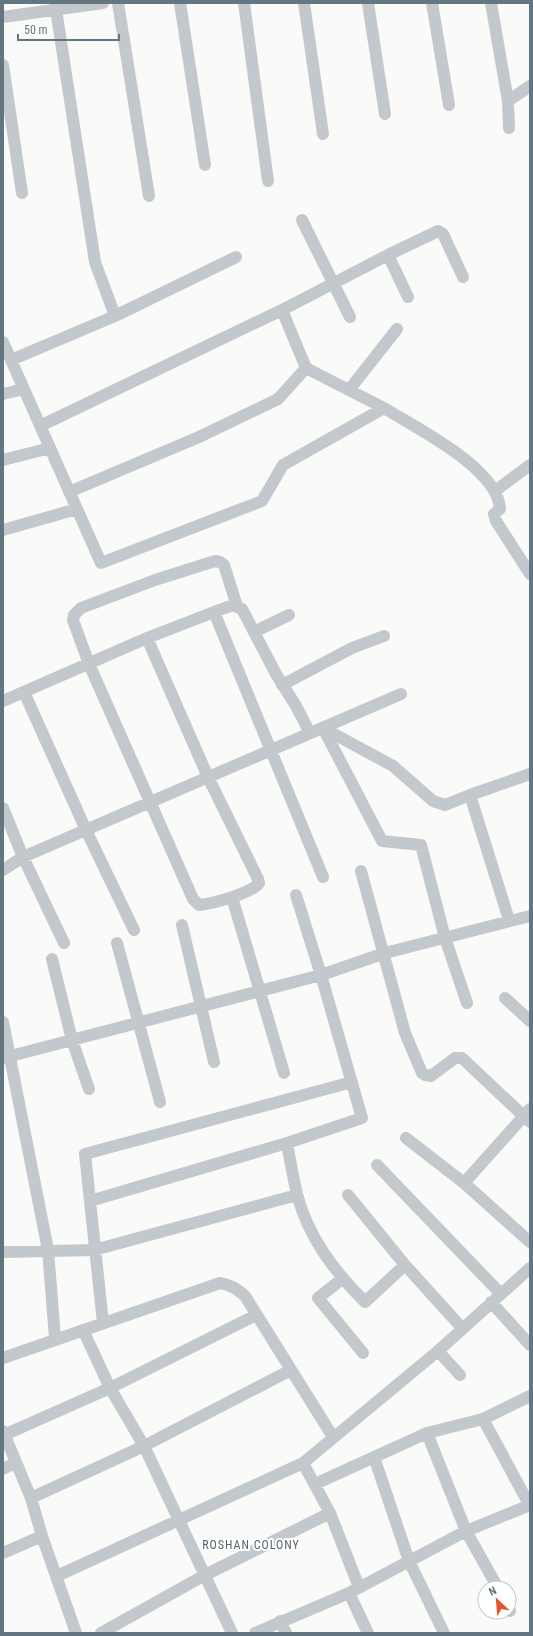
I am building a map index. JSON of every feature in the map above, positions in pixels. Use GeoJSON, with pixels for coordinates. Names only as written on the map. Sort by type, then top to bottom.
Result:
{"type":"FeatureCollection","features":[{"type":"Feature","properties":{"kind":"street"},"geometry":{"type":"LineString","coordinates":[[3,17],[55,7],[103,3]]}},
{"type":"Feature","properties":{"kind":"street"},"geometry":{"type":"LineString","coordinates":[[118,3],[149,196]]}},
{"type":"Feature","properties":{"kind":"street"},"geometry":{"type":"LineString","coordinates":[[180,3],[205,165]]}},
{"type":"Feature","properties":{"kind":"street"},"geometry":{"type":"LineString","coordinates":[[244,3],[268,181]]}},
{"type":"Feature","properties":{"kind":"street"},"geometry":{"type":"LineString","coordinates":[[304,3],[323,134]]}},
{"type":"Feature","properties":{"kind":"street"},"geometry":{"type":"LineString","coordinates":[[368,3],[385,114]]}},
{"type":"Feature","properties":{"kind":"street"},"geometry":{"type":"LineString","coordinates":[[432,3],[449,105]]}},
{"type":"Feature","properties":{"kind":"street"},"geometry":{"type":"LineString","coordinates":[[491,3],[508,101],[509,128]]}},
{"type":"Feature","properties":{"kind":"street"},"geometry":{"type":"LineString","coordinates":[[55,7],[95,262],[115,316]]}},
{"type":"Feature","properties":{"kind":"street"},"geometry":{"type":"LineString","coordinates":[[3,65],[22,193]]}},
{"type":"Feature","properties":{"kind":"street"},"geometry":{"type":"LineString","coordinates":[[508,101],[530,86]]}},
{"type":"Feature","properties":{"kind":"street"},"geometry":{"type":"LineString","coordinates":[[302,220],[350,317]]}},
{"type":"Feature","properties":{"kind":"street"},"geometry":{"type":"LineString","coordinates":[[40,426],[282,310],[438,231],[443,234],[463,277]]}},
{"type":"Feature","properties":{"kind":"street"},"geometry":{"type":"LineString","coordinates":[[388,255],[408,296]]}},
{"type":"Feature","properties":{"kind":"street"},"geometry":{"type":"LineString","coordinates":[[11,360],[115,316],[236,257]]}},
{"type":"Feature","properties":{"kind":"street"},"geometry":{"type":"LineString","coordinates":[[282,310],[306,368],[384,408],[469,461],[495,491],[500,509],[494,514],[496,521],[530,574]]}},
{"type":"Feature","properties":{"kind":"street"},"geometry":{"type":"LineString","coordinates":[[349,390],[397,329]]}},
{"type":"Feature","properties":{"kind":"street"},"geometry":{"type":"LineString","coordinates":[[3,342],[101,563],[262,501],[283,466],[384,408]]}},
{"type":"Feature","properties":{"kind":"street"},"geometry":{"type":"LineString","coordinates":[[69,492],[199,437],[278,399],[306,368]]}},
{"type":"Feature","properties":{"kind":"street"},"geometry":{"type":"LineString","coordinates":[[3,394],[24,389]]}},
{"type":"Feature","properties":{"kind":"street"},"geometry":{"type":"LineString","coordinates":[[3,460],[50,448]]}},
{"type":"Feature","properties":{"kind":"street"},"geometry":{"type":"LineString","coordinates":[[495,491],[530,465]]}},
{"type":"Feature","properties":{"kind":"street"},"geometry":{"type":"LineString","coordinates":[[3,530],[77,509]]}},
{"type":"Feature","properties":{"kind":"street"},"geometry":{"type":"LineString","coordinates":[[147,638],[208,777],[258,879],[257,886],[232,897],[205,904],[196,903],[89,664],[74,625],[74,615],[81,608],[155,580],[214,561],[220,562],[224,565],[237,606]]}},
{"type":"Feature","properties":{"kind":"street"},"geometry":{"type":"LineString","coordinates":[[3,701],[147,638],[233,605],[242,608],[282,685],[310,733]]}},
{"type":"Feature","properties":{"kind":"street"},"geometry":{"type":"LineString","coordinates":[[214,612],[323,877]]}},
{"type":"Feature","properties":{"kind":"street"},"geometry":{"type":"LineString","coordinates":[[254,632],[289,615]]}},
{"type":"Feature","properties":{"kind":"street"},"geometry":{"type":"LineString","coordinates":[[282,685],[352,648],[384,636]]}},
{"type":"Feature","properties":{"kind":"street"},"geometry":{"type":"LineString","coordinates":[[24,692],[86,830],[134,930]]}},
{"type":"Feature","properties":{"kind":"street"},"geometry":{"type":"LineString","coordinates":[[3,870],[23,857],[400,694]]}},
{"type":"Feature","properties":{"kind":"street"},"geometry":{"type":"LineString","coordinates":[[323,728],[393,766],[433,801],[445,805],[470,794],[530,774]]}},
{"type":"Feature","properties":{"kind":"street"},"geometry":{"type":"LineString","coordinates":[[323,728],[382,841],[421,845],[445,938],[467,1003]]}},
{"type":"Feature","properties":{"kind":"street"},"geometry":{"type":"LineString","coordinates":[[470,794],[509,920]]}},
{"type":"Feature","properties":{"kind":"street"},"geometry":{"type":"LineString","coordinates":[[3,808],[23,857],[64,943]]}},
{"type":"Feature","properties":{"kind":"street"},"geometry":{"type":"LineString","coordinates":[[361,871],[385,953],[405,1033],[422,1072],[425,1075],[431,1076],[456,1058],[462,1058],[528,1115],[464,1183]]}},
{"type":"Feature","properties":{"kind":"street"},"geometry":{"type":"LineString","coordinates":[[90,1201],[362,1118],[321,975],[296,895]]}},
{"type":"Feature","properties":{"kind":"street"},"geometry":{"type":"LineString","coordinates":[[232,897],[261,990],[284,1073]]}},
{"type":"Feature","properties":{"kind":"street"},"geometry":{"type":"LineString","coordinates":[[7,1057],[321,975],[385,953],[509,920],[530,916]]}},
{"type":"Feature","properties":{"kind":"street"},"geometry":{"type":"LineString","coordinates":[[182,925],[214,1062]]}},
{"type":"Feature","properties":{"kind":"street"},"geometry":{"type":"LineString","coordinates":[[117,943],[160,1102]]}},
{"type":"Feature","properties":{"kind":"street"},"geometry":{"type":"LineString","coordinates":[[52,959],[72,1040],[89,1089]]}},
{"type":"Feature","properties":{"kind":"street"},"geometry":{"type":"LineString","coordinates":[[505,998],[530,1021]]}},
{"type":"Feature","properties":{"kind":"street"},"geometry":{"type":"LineString","coordinates":[[3,1022],[7,1057],[48,1250],[55,1338]]}},
{"type":"Feature","properties":{"kind":"street"},"geometry":{"type":"LineString","coordinates":[[103,1323],[94,1250],[85,1154],[352,1082]]}},
{"type":"Feature","properties":{"kind":"street"},"geometry":{"type":"LineString","coordinates":[[406,1138],[464,1183],[530,1242]]}},
{"type":"Feature","properties":{"kind":"street"},"geometry":{"type":"LineString","coordinates":[[287,1142],[297,1195],[315,1239],[342,1279],[365,1302],[405,1265]]}},
{"type":"Feature","properties":{"kind":"street"},"geometry":{"type":"LineString","coordinates":[[377,1165],[496,1298],[530,1345]]}},
{"type":"Feature","properties":{"kind":"street"},"geometry":{"type":"LineString","coordinates":[[3,1252],[94,1250],[297,1195]]}},
{"type":"Feature","properties":{"kind":"street"},"geometry":{"type":"LineString","coordinates":[[348,1195],[405,1265],[462,1328]]}},
{"type":"Feature","properties":{"kind":"street"},"geometry":{"type":"LineString","coordinates":[[57,1576],[303,1463],[438,1351],[530,1268]]}},
{"type":"Feature","properties":{"kind":"street"},"geometry":{"type":"LineString","coordinates":[[342,1279],[318,1298],[363,1353]]}},
{"type":"Feature","properties":{"kind":"street"},"geometry":{"type":"LineString","coordinates":[[3,1358],[55,1338],[84,1330],[220,1283],[237,1289],[245,1296],[333,1437]]}},
{"type":"Feature","properties":{"kind":"street"},"geometry":{"type":"LineString","coordinates":[[76,1633],[42,1536],[31,1498],[15,1463],[4,1433],[110,1388],[256,1315]]}},
{"type":"Feature","properties":{"kind":"street"},"geometry":{"type":"LineString","coordinates":[[84,1330],[110,1388],[144,1446],[232,1633]]}},
{"type":"Feature","properties":{"kind":"street"},"geometry":{"type":"LineString","coordinates":[[438,1351],[460,1375]]}},
{"type":"Feature","properties":{"kind":"street"},"geometry":{"type":"LineString","coordinates":[[31,1498],[144,1446],[291,1370]]}},
{"type":"Feature","properties":{"kind":"street"},"geometry":{"type":"LineString","coordinates":[[315,1484],[428,1433],[483,1419],[530,1396]]}},
{"type":"Feature","properties":{"kind":"street"},"geometry":{"type":"LineString","coordinates":[[255,1633],[354,1590],[466,1531],[530,1506],[483,1419]]}},
{"type":"Feature","properties":{"kind":"street"},"geometry":{"type":"LineString","coordinates":[[428,1433],[466,1531],[494,1580]]}},
{"type":"Feature","properties":{"kind":"street"},"geometry":{"type":"LineString","coordinates":[[374,1457],[409,1561],[444,1633]]}},
{"type":"Feature","properties":{"kind":"street"},"geometry":{"type":"LineString","coordinates":[[3,1469],[15,1463]]}},
{"type":"Feature","properties":{"kind":"street"},"geometry":{"type":"LineString","coordinates":[[303,1463],[330,1513],[368,1633]]}},
{"type":"Feature","properties":{"kind":"street"},"geometry":{"type":"LineString","coordinates":[[101,1633],[205,1575],[330,1513]]}},
{"type":"Feature","properties":{"kind":"street"},"geometry":{"type":"LineString","coordinates":[[3,1552],[42,1536]]}},
{"type":"Feature","properties":{"kind":"street"},"geometry":{"type":"LineString","coordinates":[[280,1621],[286,1633]]}},
{"type":"Feature","properties":{"kind":"district","name":"ROSHAN COLONY"},"geometry":{"type":"Point","coordinates":[251,1545]}}]}
